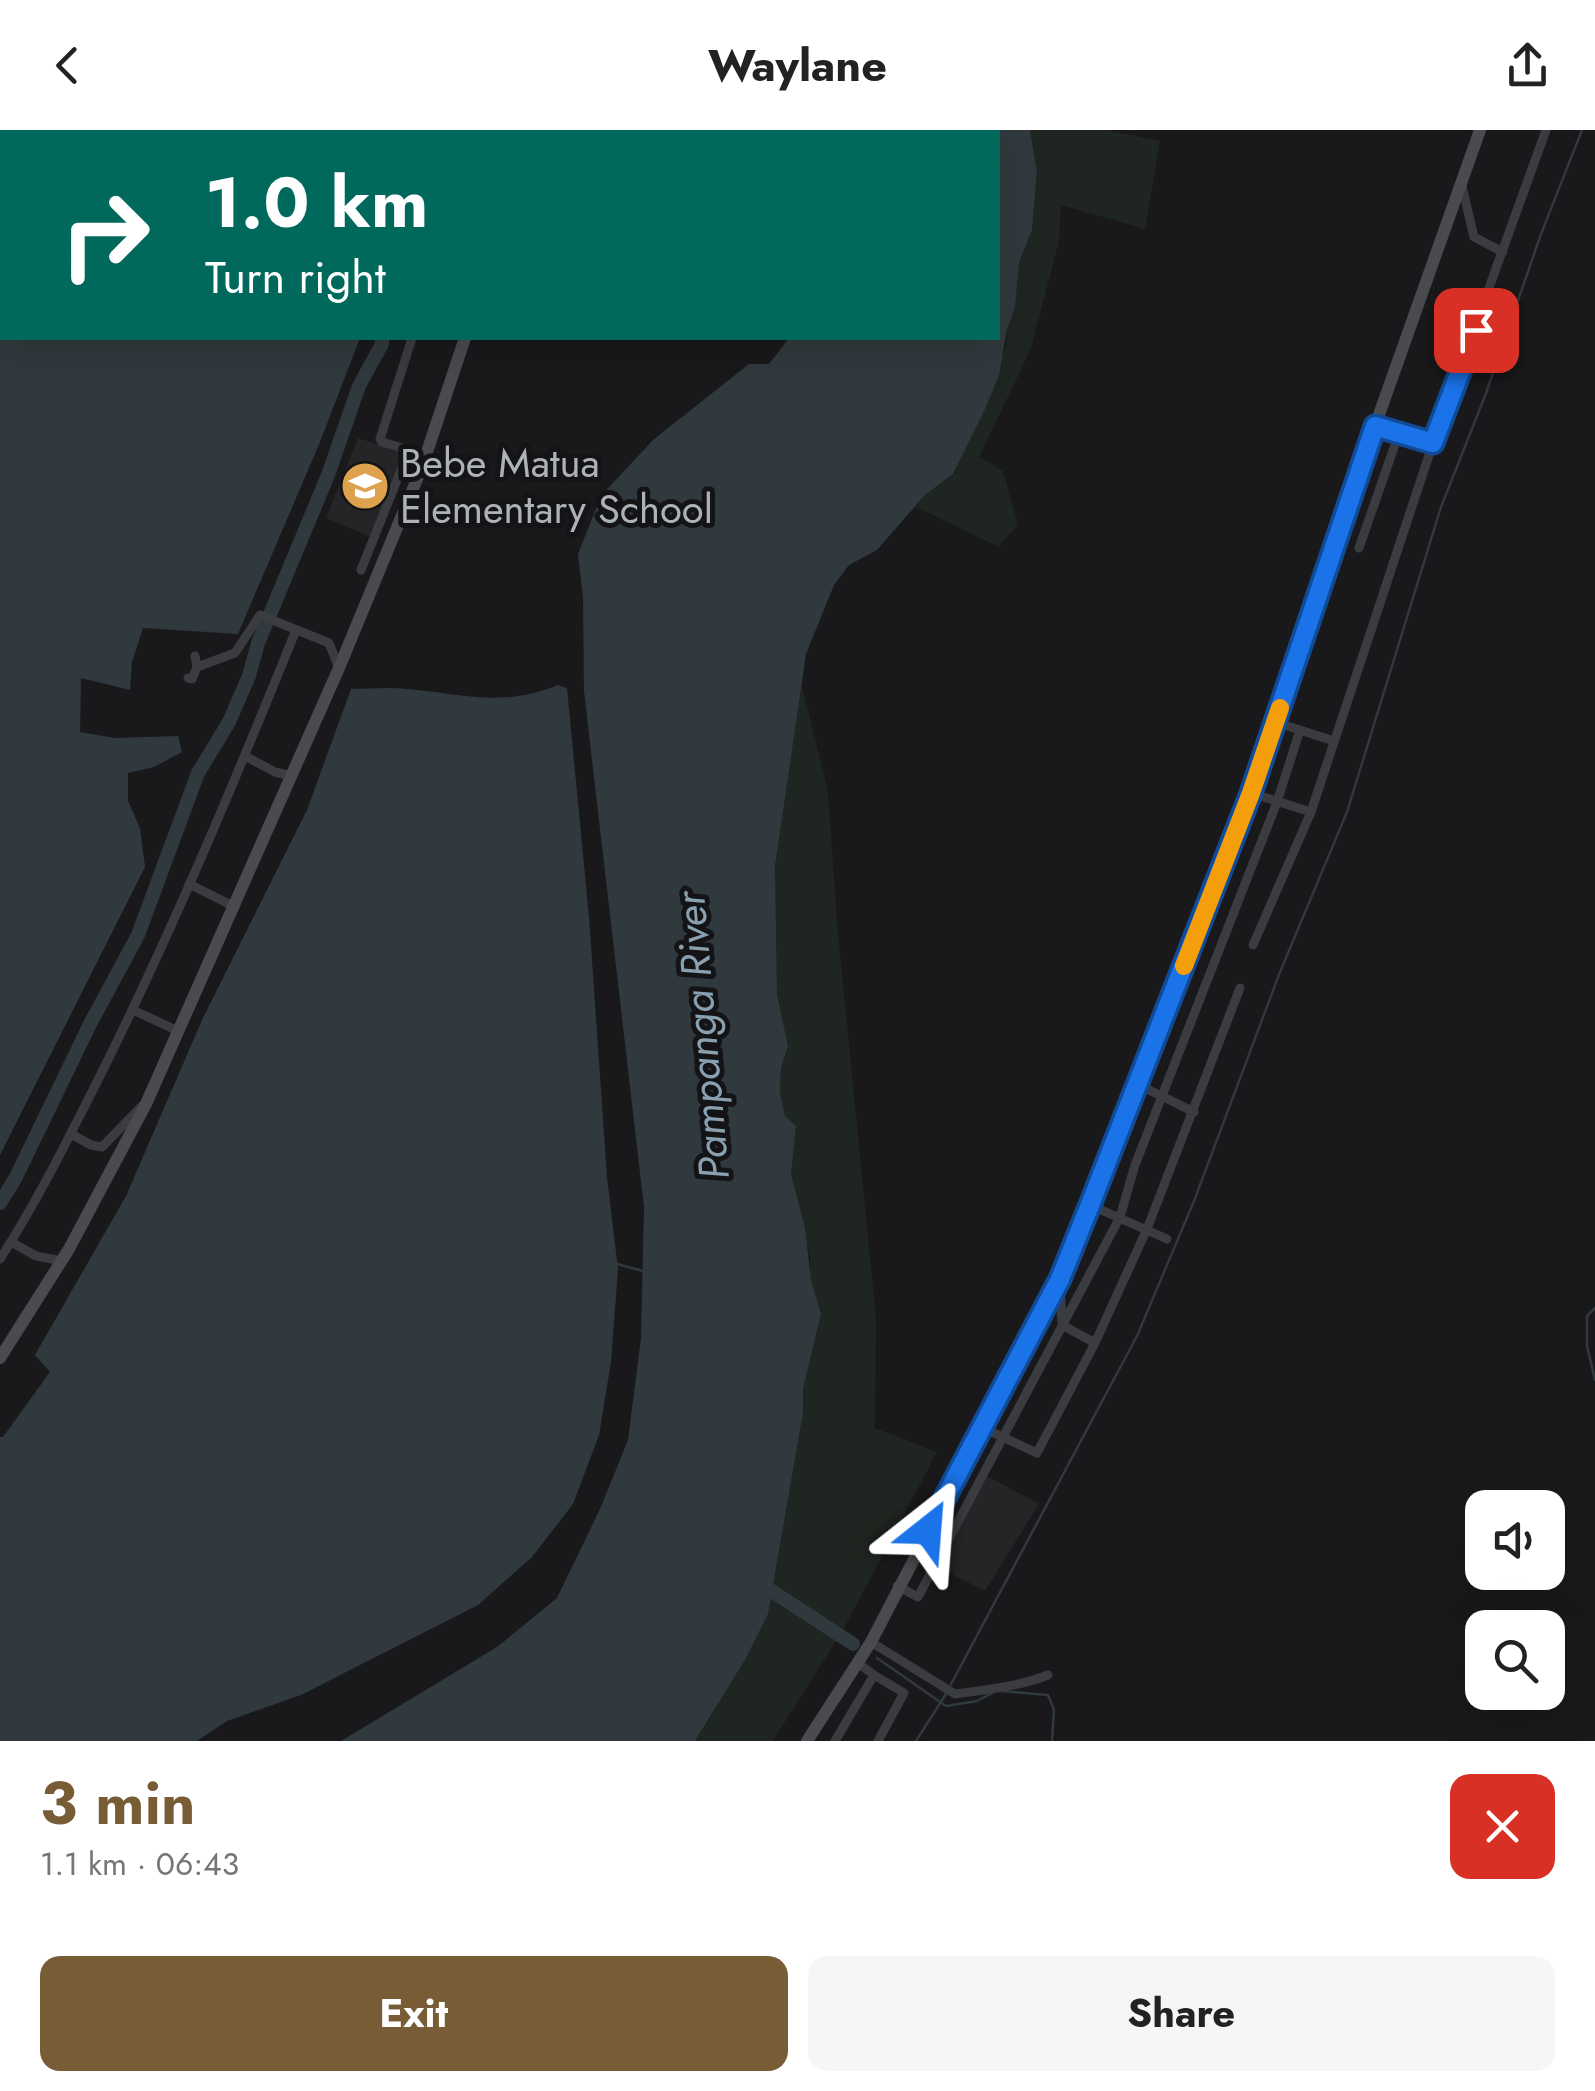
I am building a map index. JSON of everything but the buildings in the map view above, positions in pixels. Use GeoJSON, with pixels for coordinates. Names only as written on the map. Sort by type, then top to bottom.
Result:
{"type":"FeatureCollection","features":[{"type":"Feature","properties":{"kind":"street"},"geometry":{"type":"LineString","coordinates":[[807,1741],[870,1642],[1060,1279],[1251,793],[1480,130]]}},
{"type":"Feature","properties":{"kind":"street"},"geometry":{"type":"LineString","coordinates":[[1253,945],[1311,812],[1433,443],[1546,130]]}},
{"type":"Feature","properties":{"kind":"street"},"geometry":{"type":"LineString","coordinates":[[1460,180],[1474,237],[1503,252]]}},
{"type":"Feature","properties":{"kind":"street"},"geometry":{"type":"LineString","coordinates":[[411,340],[380,439],[409,450],[422,467]]}},
{"type":"Feature","properties":{"kind":"street"},"geometry":{"type":"LineString","coordinates":[[0,1358],[62,1261],[146,1104],[339,668],[422,467],[464,340]]}},
{"type":"Feature","properties":{"kind":"street"},"geometry":{"type":"LineString","coordinates":[[1375,426],[1433,443]]}},
{"type":"Feature","properties":{"kind":"street"},"geometry":{"type":"LineString","coordinates":[[1359,548],[1399,433]]}},
{"type":"Feature","properties":{"kind":"street"},"geometry":{"type":"LineString","coordinates":[[361,570],[409,450]]}},
{"type":"Feature","properties":{"kind":"street"},"geometry":{"type":"LineString","coordinates":[[188,678],[192,679],[196,662],[236,653],[260,615],[329,643],[339,668]]}},
{"type":"Feature","properties":{"kind":"street"},"geometry":{"type":"LineString","coordinates":[[0,1259],[71,1134],[133,1010],[296,630]]}},
{"type":"Feature","properties":{"kind":"street"},"geometry":{"type":"LineString","coordinates":[[1275,722],[1334,741]]}},
{"type":"Feature","properties":{"kind":"street"},"geometry":{"type":"LineString","coordinates":[[897,1586],[918,1596],[1120,1217],[1162,1096],[1277,802],[1300,730]]}},
{"type":"Feature","properties":{"kind":"street"},"geometry":{"type":"LineString","coordinates":[[245,756],[292,776]]}},
{"type":"Feature","properties":{"kind":"street"},"geometry":{"type":"LineString","coordinates":[[1251,793],[1311,812]]}},
{"type":"Feature","properties":{"kind":"street"},"geometry":{"type":"LineString","coordinates":[[189,884],[233,906]]}},
{"type":"Feature","properties":{"kind":"street"},"geometry":{"type":"LineString","coordinates":[[981,1427],[1037,1453],[1147,1229],[1240,988]]}},
{"type":"Feature","properties":{"kind":"street"},"geometry":{"type":"LineString","coordinates":[[133,1010],[178,1031]]}},
{"type":"Feature","properties":{"kind":"street"},"geometry":{"type":"LineString","coordinates":[[1138,1084],[1194,1112]]}},
{"type":"Feature","properties":{"kind":"street"},"geometry":{"type":"LineString","coordinates":[[71,1134],[91,1146],[102,1147],[127,1118],[146,1104]]}},
{"type":"Feature","properties":{"kind":"street"},"geometry":{"type":"LineString","coordinates":[[1090,1205],[1166,1238]]}},
{"type":"Feature","properties":{"kind":"street"},"geometry":{"type":"LineString","coordinates":[[11,1242],[36,1256],[62,1261]]}},
{"type":"Feature","properties":{"kind":"street"},"geometry":{"type":"LineString","coordinates":[[1060,1279],[1062,1325]]}},
{"type":"Feature","properties":{"kind":"street"},"geometry":{"type":"LineString","coordinates":[[1062,1325],[1094,1343]]}},
{"type":"Feature","properties":{"kind":"street"},"geometry":{"type":"LineString","coordinates":[[870,1642],[955,1694],[1027,1684],[1048,1675]]}},
{"type":"Feature","properties":{"kind":"street"},"geometry":{"type":"LineString","coordinates":[[858,1663],[904,1693],[878,1741]]}},
{"type":"Feature","properties":{"kind":"street"},"geometry":{"type":"LineString","coordinates":[[834,1741],[874,1675]]}},
{"type":"Feature","properties":{"kind":"shaded area"},"geometry":{"type":"Polygon","coordinates":[[[1030,130],[1106,130],[1160,141],[1145,229],[1061,205],[1059,241],[1031,349],[979,457],[1003,471],[1018,524],[999,547],[916,507],[925,495],[954,474],[1006,346],[1015,308],[1019,263],[1032,230],[1037,172],[1030,130]]]}},
{"type":"Feature","properties":{"kind":"shaded area","name":"Bebe Matua Elementary School"},"geometry":{"type":"Polygon","coordinates":[[[358,438],[404,453],[371,537],[326,518],[358,438]]]}},
{"type":"Feature","properties":{"kind":"shaded area"},"geometry":{"type":"Polygon","coordinates":[[[801,682],[828,791],[876,1319],[875,1428],[937,1452],[843,1630],[773,1741],[695,1741],[768,1614],[803,1413],[803,1389],[821,1314],[810,1280],[810,1258],[791,1174],[796,1126],[785,1116],[780,1092],[781,1068],[788,1046],[777,994],[775,866],[801,682]]]}},
{"type":"Feature","properties":{"kind":"shaded area"},"geometry":{"type":"Polygon","coordinates":[[[987,1476],[1039,1504],[985,1591],[938,1567],[987,1476]]]}},
{"type":"Feature","properties":{"kind":"water","name":"Pampanga River"},"geometry":{"type":"Polygon","coordinates":[[[1000,130],[1030,130],[1037,172],[1032,230],[1019,263],[1015,308],[999,375],[986,407],[953,474],[925,495],[877,550],[849,565],[834,585],[806,654],[775,866],[777,994],[788,1046],[781,1068],[780,1092],[785,1116],[796,1126],[791,1174],[821,1314],[803,1389],[803,1413],[768,1614],[695,1741],[341,1741],[497,1647],[557,1598],[628,1440],[641,1338],[644,1207],[584,691],[583,597],[578,554],[601,496],[653,440],[749,364],[769,364],[787,340],[1000,340],[1000,130]]]}},
{"type":"Feature","properties":{"kind":"water"},"geometry":{"type":"Polygon","coordinates":[[[0,340],[359,340],[238,634],[143,628],[132,662],[130,690],[81,678],[80,732],[115,738],[178,736],[182,752],[154,767],[128,773],[128,801],[140,828],[145,867],[0,1155],[0,340]]]}},
{"type":"Feature","properties":{"kind":"water"},"geometry":{"type":"Polygon","coordinates":[[[558,685],[567,688],[618,1269],[611,1362],[599,1435],[573,1504],[532,1557],[478,1605],[301,1695],[227,1721],[197,1741],[0,1741],[0,1437],[50,1372],[35,1355],[126,1196],[202,1020],[307,810],[351,689],[400,688],[501,698],[558,685]]]}},
{"type":"Feature","properties":{"kind":"waterway"},"geometry":{"type":"LineString","coordinates":[[950,1686],[1137,1336],[1194,1201],[1280,972],[1347,812],[1441,507],[1582,130]]}},
{"type":"Feature","properties":{"kind":"waterway"},"geometry":{"type":"LineString","coordinates":[[0,1203],[138,935],[198,773],[229,722],[249,676],[258,643],[328,475],[359,386],[382,340]]}},
{"type":"Feature","properties":{"kind":"waterway"},"geometry":{"type":"LineString","coordinates":[[617,1264],[643,1271]]}},
{"type":"Feature","properties":{"kind":"waterway"},"geometry":{"type":"LineString","coordinates":[[1595,1308],[1587,1316],[1587,1346],[1595,1380]]}},
{"type":"Feature","properties":{"kind":"waterway"},"geometry":{"type":"LineString","coordinates":[[758,1582],[853,1644]]}},
{"type":"Feature","properties":{"kind":"waterway"},"geometry":{"type":"LineString","coordinates":[[877,1658],[946,1706],[977,1701],[994,1692]]}},
{"type":"Feature","properties":{"kind":"waterway"},"geometry":{"type":"LineString","coordinates":[[1002,1691],[1048,1695],[1054,1710],[1052,1741]]}},
{"type":"Feature","properties":{"kind":"waterway"},"geometry":{"type":"LineString","coordinates":[[916,1741],[946,1694]]}},
{"type":"Feature","properties":{"kind":"slow traffic"},"geometry":{"type":"LineString","coordinates":[[1184,966],[1280,708]]}},
{"type":"Feature","properties":{"kind":"place","name":"Bebe Matua Elementary School"},"geometry":{"type":"Point","coordinates":[365,486]}},
{"type":"Feature","properties":{"kind":"route"},"geometry":{"type":"LineString","coordinates":[[928,1530],[1060,1279],[1090,1205],[1251,793],[1375,426],[1433,443],[1476,330]]}}]}
